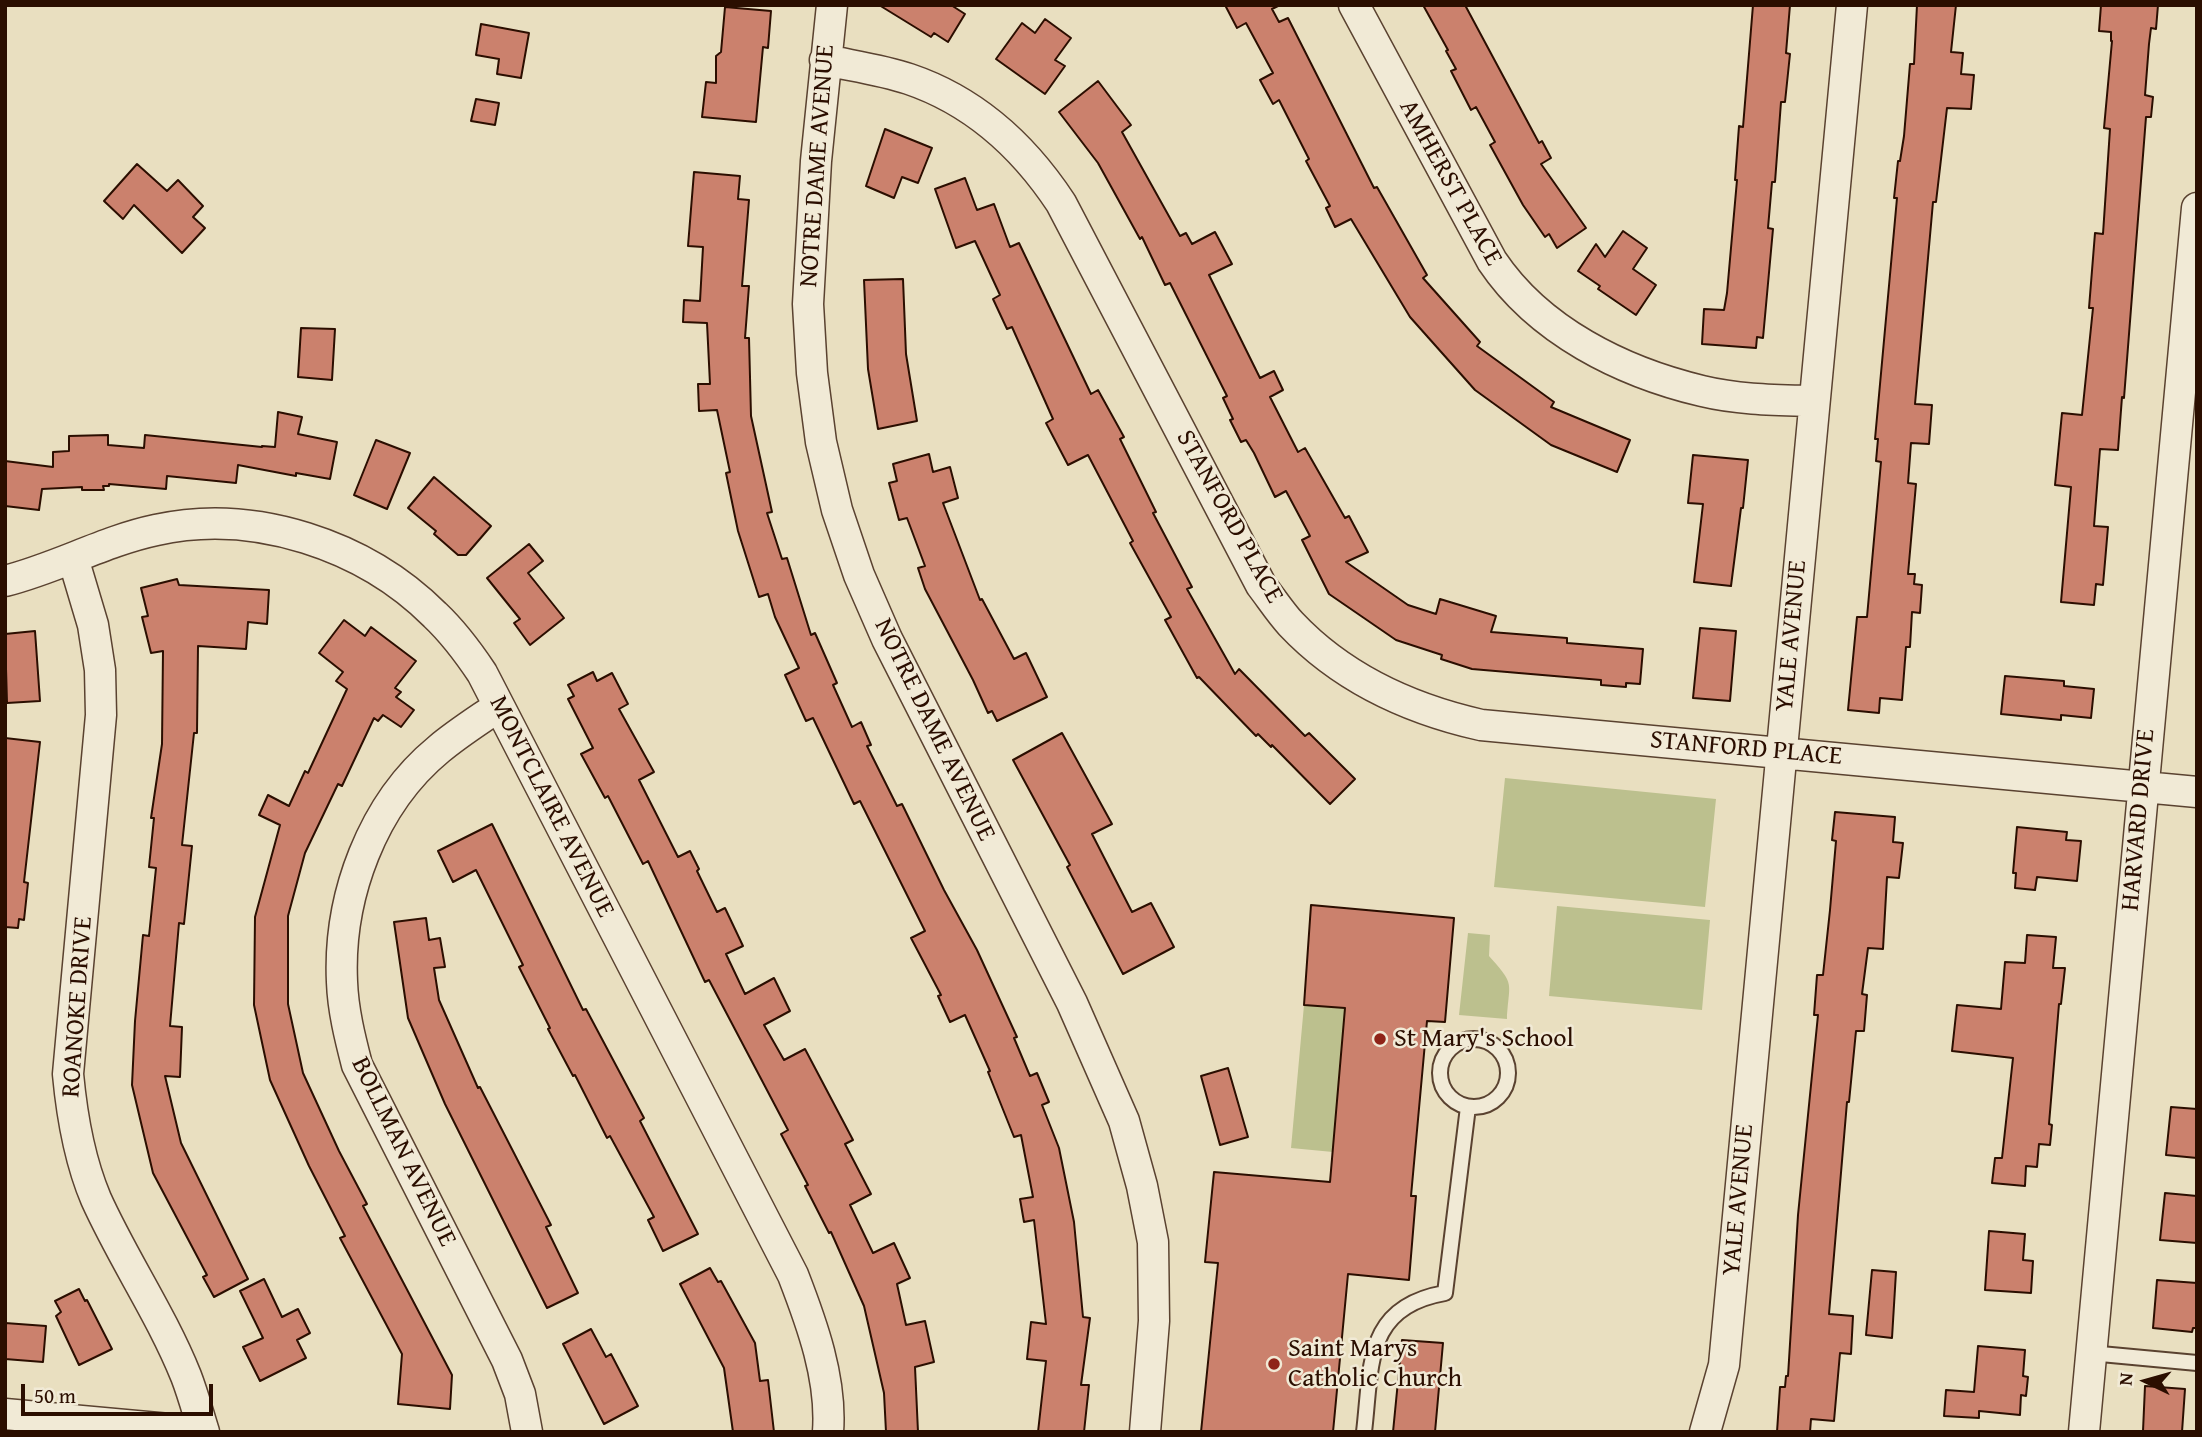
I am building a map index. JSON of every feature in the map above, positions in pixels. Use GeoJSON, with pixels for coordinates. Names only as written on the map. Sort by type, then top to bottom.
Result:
{"type":"FeatureCollection","features":[{"type":"Feature","properties":{"kind":"street","name":"NOTRE DAME AVENUE"},"geometry":{"type":"LineString","coordinates":[[832,5],[825,60],[808,304],[812,373],[821,442],[837,510],[887,639],[1072,1003],[1124,1121],[1142,1186],[1153,1242],[1154,1321],[1145,1432]]}},
{"type":"Feature","properties":{"kind":"street","name":"AMHERST PLACE"},"geometry":{"type":"LineString","coordinates":[[1354,5],[1492,261],[1502,276],[1534,308],[1574,339],[1613,360],[1654,377],[1703,391],[1748,398],[1814,401]]}},
{"type":"Feature","properties":{"kind":"street","name":"YALE AVENUE"},"geometry":{"type":"LineString","coordinates":[[1705,1432],[1724,1365],[1852,5]]}},
{"type":"Feature","properties":{"kind":"street","name":"STANFORD PLACE"},"geometry":{"type":"LineString","coordinates":[[825,60],[909,79],[952,98],[983,117],[1016,146],[1045,179],[1061,203],[1261,585],[1290,623],[1326,656],[1362,680],[1406,703],[1442,717],[1480,725],[2197,792]]}},
{"type":"Feature","properties":{"kind":"street","name":"HARVARD DRIVE"},"geometry":{"type":"LineString","coordinates":[[2084,1432],[2197,208]]}},
{"type":"Feature","properties":{"kind":"street","name":"MONTCLAIRE AVENUE"},"geometry":{"type":"LineString","coordinates":[[5,581],[28,575],[114,541],[158,529],[203,524],[248,526],[293,534],[327,545],[370,566],[404,588],[435,614],[474,662],[499,706],[793,1275],[807,1312],[821,1365],[829,1416],[828,1432]]}},
{"type":"Feature","properties":{"kind":"street","name":"ROANOKE DRIVE"},"geometry":{"type":"LineString","coordinates":[[73,558],[93,625],[100,670],[101,715],[68,1074],[71,1112],[81,1155],[96,1197],[187,1377],[203,1432]]}},
{"type":"Feature","properties":{"kind":"street","name":"BOLLMAN AVENUE"},"geometry":{"type":"LineString","coordinates":[[499,706],[438,750],[405,783],[380,821],[360,863],[348,908],[343,939],[342,982],[346,1024],[357,1065],[507,1360],[520,1394],[527,1432]]}},
{"type":"Feature","properties":{"kind":"street"},"geometry":{"type":"LineString","coordinates":[[5,1414],[203,1432]]}},
{"type":"Feature","properties":{"kind":"lane"},"geometry":{"type":"LineString","coordinates":[[1471,1038],[1482,1039],[1492,1043],[1507,1061],[1507,1085],[1492,1103],[1468,1107],[1458,1104],[1443,1088],[1440,1066],[1451,1047],[1471,1038]]}},
{"type":"Feature","properties":{"kind":"lane"},"geometry":{"type":"LineString","coordinates":[[1364,1432],[1372,1365],[1377,1340],[1385,1324],[1400,1310],[1429,1296],[1445,1293],[1468,1107]]}},
{"type":"Feature","properties":{"kind":"lane"},"geometry":{"type":"LineString","coordinates":[[2090,1353],[2197,1363]]}},
{"type":"Feature","properties":{"kind":"green space"},"geometry":{"type":"Polygon","coordinates":[[[1505,778],[1716,799],[1705,907],[1494,887],[1505,778]]]}},
{"type":"Feature","properties":{"kind":"green space"},"geometry":{"type":"Polygon","coordinates":[[[1557,906],[1710,920],[1702,1010],[1549,996],[1557,906]]]}},
{"type":"Feature","properties":{"kind":"green space"},"geometry":{"type":"Polygon","coordinates":[[[1468,933],[1490,935],[1489,956],[1509,984],[1507,1019],[1459,1015],[1468,933]]]}},
{"type":"Feature","properties":{"kind":"green space"},"geometry":{"type":"Polygon","coordinates":[[[1304,1005],[1351,1009],[1343,1035],[1333,1152],[1291,1148],[1304,1005]]]}},
{"type":"Feature","properties":{"kind":"building"},"geometry":{"type":"Polygon","coordinates":[[[879,5],[951,5],[965,14],[948,42],[934,33],[931,37],[879,5]]]}},
{"type":"Feature","properties":{"kind":"building"},"geometry":{"type":"Polygon","coordinates":[[[1225,5],[1280,5],[1272,9],[1279,22],[1288,18],[1374,188],[1377,187],[1427,275],[1423,278],[1480,342],[1477,346],[1554,402],[1551,407],[1630,440],[1617,472],[1551,445],[1475,390],[1410,317],[1351,219],[1335,227],[1326,208],[1330,206],[1306,161],[1309,159],[1279,100],[1273,104],[1260,80],[1273,73],[1246,23],[1237,28],[1225,5]]]}},
{"type":"Feature","properties":{"kind":"building"},"geometry":{"type":"Polygon","coordinates":[[[1423,5],[1465,5],[1539,143],[1542,141],[1551,158],[1541,164],[1586,228],[1557,248],[1549,234],[1545,237],[1523,205],[1490,145],[1495,142],[1476,107],[1471,110],[1451,71],[1456,69],[1446,51],[1448,50],[1423,5]]]}},
{"type":"Feature","properties":{"kind":"building"},"geometry":{"type":"Polygon","coordinates":[[[1753,5],[1790,5],[1786,53],[1790,54],[1785,102],[1781,102],[1775,182],[1772,182],[1768,228],[1773,229],[1763,338],[1757,337],[1756,348],[1702,344],[1704,309],[1724,310],[1727,293],[1739,126],[1743,127],[1753,5]]]}},
{"type":"Feature","properties":{"kind":"building"},"geometry":{"type":"Polygon","coordinates":[[[1917,5],[1956,5],[1951,52],[1963,53],[1961,74],[1974,75],[1971,109],[1947,108],[1936,202],[1933,202],[1915,404],[1932,405],[1929,444],[1911,443],[1908,483],[1916,484],[1908,574],[1915,574],[1914,584],[1922,585],[1920,613],[1912,612],[1902,700],[1880,698],[1879,713],[1848,710],[1857,617],[1867,617],[1881,462],[1876,461],[1878,439],[1875,439],[1897,198],[1894,198],[1904,136],[1910,64],[1914,64],[1917,5]]]}},
{"type":"Feature","properties":{"kind":"building"},"geometry":{"type":"Polygon","coordinates":[[[2101,5],[2158,5],[2156,29],[2151,28],[2149,44],[2145,95],[2153,97],[2151,117],[2146,117],[2118,450],[2100,449],[2094,526],[2108,527],[2103,585],[2096,584],[2094,605],[2061,602],[2071,487],[2055,485],[2062,413],[2082,415],[2093,308],[2089,308],[2095,233],[2103,234],[2110,129],[2104,128],[2112,41],[2111,32],[2099,31],[2101,5]]]}},
{"type":"Feature","properties":{"kind":"building"},"geometry":{"type":"Polygon","coordinates":[[[725,7],[771,11],[768,48],[763,47],[756,122],[702,117],[706,82],[716,83],[716,56],[721,52],[725,7]]]}},
{"type":"Feature","properties":{"kind":"building"},"geometry":{"type":"Polygon","coordinates":[[[1045,19],[1071,38],[1055,60],[1065,66],[1045,94],[996,59],[1022,23],[1035,33],[1045,19]]]}},
{"type":"Feature","properties":{"kind":"building"},"geometry":{"type":"Polygon","coordinates":[[[481,24],[529,33],[521,78],[497,74],[499,59],[476,55],[481,24]]]}},
{"type":"Feature","properties":{"kind":"building"},"geometry":{"type":"Polygon","coordinates":[[[1098,81],[1131,125],[1122,132],[1180,236],[1186,233],[1192,244],[1215,232],[1232,264],[1209,275],[1260,378],[1274,371],[1283,390],[1270,397],[1298,452],[1305,448],[1345,518],[1349,516],[1368,552],[1346,562],[1408,605],[1436,614],[1440,599],[1496,616],[1491,632],[1567,638],[1567,643],[1643,649],[1640,684],[1626,683],[1626,687],[1601,685],[1601,680],[1472,669],[1441,659],[1442,655],[1396,640],[1329,594],[1302,540],[1310,536],[1286,491],[1275,497],[1246,440],[1241,442],[1223,398],[1227,396],[1170,283],[1165,285],[1142,237],[1140,239],[1098,163],[1059,112],[1098,81]]]}},
{"type":"Feature","properties":{"kind":"building"},"geometry":{"type":"Polygon","coordinates":[[[476,99],[499,103],[495,125],[471,121],[476,99]]]}},
{"type":"Feature","properties":{"kind":"building"},"geometry":{"type":"Polygon","coordinates":[[[885,129],[932,148],[918,183],[902,177],[894,198],[866,186],[885,129]]]}},
{"type":"Feature","properties":{"kind":"building"},"geometry":{"type":"Polygon","coordinates":[[[137,164],[167,191],[178,180],[203,206],[193,217],[205,228],[182,253],[134,205],[123,219],[104,201],[137,164]]]}},
{"type":"Feature","properties":{"kind":"building"},"geometry":{"type":"Polygon","coordinates":[[[694,172],[740,176],[738,199],[749,200],[742,286],[749,286],[745,338],[749,338],[751,416],[772,512],[767,513],[782,559],[787,558],[811,635],[815,633],[837,683],[833,685],[852,727],[861,722],[871,745],[867,746],[897,806],[902,804],[977,950],[1017,1037],[1014,1038],[1030,1076],[1037,1073],[1049,1102],[1042,1105],[1059,1148],[1074,1222],[1083,1317],[1090,1318],[1081,1385],[1089,1385],[1084,1432],[1038,1432],[1046,1361],[1027,1359],[1031,1322],[1046,1324],[1034,1220],[1024,1222],[1020,1199],[1033,1197],[1021,1135],[1014,1137],[988,1072],[990,1071],[965,1015],[950,1022],[938,996],[941,995],[911,938],[925,931],[860,801],[854,804],[813,718],[806,721],[785,675],[799,668],[775,617],[768,594],[759,597],[738,531],[726,473],[730,472],[717,410],[699,411],[698,384],[710,384],[707,323],[683,322],[684,300],[700,301],[703,247],[688,246],[694,172]]]}},
{"type":"Feature","properties":{"kind":"building"},"geometry":{"type":"Polygon","coordinates":[[[965,178],[977,210],[994,204],[1010,247],[1019,243],[1091,394],[1098,390],[1124,437],[1120,439],[1156,512],[1153,513],[1192,587],[1187,589],[1235,674],[1239,669],[1305,736],[1309,733],[1355,779],[1330,804],[1272,745],[1271,747],[1258,734],[1256,736],[1199,677],[1197,678],[1165,620],[1171,617],[1130,543],[1133,541],[1088,455],[1068,465],[1046,423],[1053,419],[1012,327],[1007,329],[993,299],[1000,295],[975,241],[956,248],[935,189],[965,178]]]}},
{"type":"Feature","properties":{"kind":"building"},"geometry":{"type":"Polygon","coordinates":[[[1623,231],[1647,248],[1633,269],[1656,285],[1636,315],[1598,289],[1600,286],[1578,271],[1596,244],[1605,257],[1623,231]]]}},
{"type":"Feature","properties":{"kind":"building"},"geometry":{"type":"Polygon","coordinates":[[[903,279],[906,354],[917,421],[878,429],[868,369],[864,280],[903,279]]]}},
{"type":"Feature","properties":{"kind":"building"},"geometry":{"type":"Polygon","coordinates":[[[301,328],[335,329],[332,380],[298,377],[301,328]]]}},
{"type":"Feature","properties":{"kind":"building"},"geometry":{"type":"Polygon","coordinates":[[[278,412],[302,417],[298,434],[337,442],[330,479],[296,473],[296,476],[238,465],[236,483],[167,476],[166,489],[109,484],[103,486],[104,490],[82,490],[82,487],[42,489],[39,510],[5,506],[5,461],[53,467],[53,452],[69,451],[69,436],[108,435],[108,445],[144,448],[145,435],[275,447],[278,412]]]}},
{"type":"Feature","properties":{"kind":"building"},"geometry":{"type":"Polygon","coordinates":[[[376,440],[410,453],[387,509],[354,495],[376,440]]]}},
{"type":"Feature","properties":{"kind":"building"},"geometry":{"type":"Polygon","coordinates":[[[929,454],[933,472],[950,467],[958,498],[943,503],[980,600],[982,599],[1014,659],[1026,653],[1047,697],[997,721],[992,711],[988,713],[925,589],[918,568],[925,566],[907,518],[899,520],[889,483],[897,481],[893,464],[929,454]]]}},
{"type":"Feature","properties":{"kind":"building"},"geometry":{"type":"Polygon","coordinates":[[[1693,455],[1748,460],[1731,586],[1694,582],[1703,504],[1688,503],[1693,455]]]}},
{"type":"Feature","properties":{"kind":"building"},"geometry":{"type":"Polygon","coordinates":[[[434,477],[491,526],[466,555],[458,555],[434,534],[436,531],[408,508],[434,477]]]}},
{"type":"Feature","properties":{"kind":"building"},"geometry":{"type":"Polygon","coordinates":[[[529,544],[543,561],[528,573],[564,618],[530,645],[514,623],[520,619],[487,578],[529,544]]]}},
{"type":"Feature","properties":{"kind":"building"},"geometry":{"type":"Polygon","coordinates":[[[177,579],[179,585],[269,590],[267,624],[248,622],[246,649],[198,646],[197,733],[194,733],[182,845],[192,846],[184,924],[179,923],[170,1026],[182,1027],[180,1077],[165,1076],[181,1143],[248,1279],[214,1297],[203,1277],[207,1275],[153,1173],[132,1085],[143,935],[149,936],[156,868],[149,867],[154,818],[151,818],[162,744],[163,651],[151,653],[142,617],[148,616],[141,588],[177,579]]]}},
{"type":"Feature","properties":{"kind":"building"},"geometry":{"type":"Polygon","coordinates":[[[344,620],[365,636],[371,627],[416,661],[395,688],[401,692],[396,697],[414,710],[401,727],[383,715],[378,721],[374,718],[342,786],[338,784],[305,853],[288,916],[288,1004],[303,1073],[367,1204],[363,1206],[452,1375],[450,1409],[398,1404],[402,1354],[340,1238],[345,1236],[309,1166],[270,1080],[254,1005],[255,917],[280,825],[259,815],[268,795],[289,806],[305,771],[308,773],[347,689],[336,681],[343,672],[319,653],[344,620]]]}},
{"type":"Feature","properties":{"kind":"building"},"geometry":{"type":"Polygon","coordinates":[[[1700,628],[1736,631],[1730,701],[1693,698],[1700,628]]]}},
{"type":"Feature","properties":{"kind":"building"},"geometry":{"type":"Polygon","coordinates":[[[35,631],[40,701],[7,703],[5,634],[35,631]]]}},
{"type":"Feature","properties":{"kind":"building"},"geometry":{"type":"Polygon","coordinates":[[[593,672],[597,681],[612,673],[628,704],[619,709],[654,772],[639,780],[678,857],[690,851],[717,912],[725,908],[743,946],[726,954],[745,994],[774,978],[790,1011],[764,1025],[784,1060],[805,1049],[853,1140],[845,1144],[871,1194],[850,1205],[873,1253],[894,1243],[910,1278],[897,1284],[906,1325],[925,1321],[934,1362],[915,1367],[918,1432],[886,1432],[884,1393],[864,1306],[831,1232],[829,1233],[805,1186],[808,1185],[781,1134],[788,1130],[709,980],[705,982],[648,861],[643,864],[608,796],[605,798],[581,754],[593,748],[568,699],[574,696],[568,685],[593,672]]]}},
{"type":"Feature","properties":{"kind":"building"},"geometry":{"type":"Polygon","coordinates":[[[2005,676],[2064,681],[2064,686],[2094,689],[2091,718],[2061,715],[2061,720],[2001,714],[2005,676]]]}},
{"type":"Feature","properties":{"kind":"building"},"geometry":{"type":"Polygon","coordinates":[[[1062,733],[1112,824],[1092,834],[1132,912],[1151,903],[1174,947],[1123,974],[1067,867],[1070,865],[1013,760],[1062,733]]]}},
{"type":"Feature","properties":{"kind":"building"},"geometry":{"type":"Polygon","coordinates":[[[5,738],[40,742],[24,882],[28,883],[24,920],[19,919],[18,928],[5,927],[5,738]]]}},
{"type":"Feature","properties":{"kind":"building"},"geometry":{"type":"Polygon","coordinates":[[[1835,812],[1895,817],[1893,842],[1903,843],[1899,878],[1887,877],[1883,949],[1868,948],[1862,994],[1867,995],[1864,1031],[1856,1031],[1847,1102],[1829,1314],[1853,1316],[1851,1354],[1840,1353],[1834,1421],[1811,1419],[1810,1432],[1777,1432],[1780,1387],[1785,1387],[1788,1376],[1798,1215],[1818,1015],[1814,1015],[1817,975],[1823,975],[1836,841],[1832,840],[1835,812]]]}},
{"type":"Feature","properties":{"kind":"building"},"geometry":{"type":"Polygon","coordinates":[[[492,824],[583,1010],[586,1009],[644,1118],[640,1121],[698,1234],[663,1251],[648,1220],[654,1217],[610,1136],[607,1138],[548,1029],[550,1028],[519,967],[523,965],[476,870],[453,882],[438,851],[492,824]]]}},
{"type":"Feature","properties":{"kind":"building"},"geometry":{"type":"Polygon","coordinates":[[[2017,827],[2067,832],[2066,840],[2081,841],[2077,881],[2037,877],[2035,890],[2015,888],[2016,873],[2013,873],[2017,827]]]}},
{"type":"Feature","properties":{"kind":"building"},"geometry":{"type":"Polygon","coordinates":[[[1311,905],[1454,918],[1445,1022],[1427,1021],[1411,1196],[1416,1196],[1409,1280],[1348,1274],[1333,1432],[1201,1432],[1218,1263],[1205,1262],[1214,1172],[1330,1182],[1345,1008],[1304,1005],[1311,905]]]}},
{"type":"Feature","properties":{"kind":"building"},"geometry":{"type":"Polygon","coordinates":[[[426,918],[429,940],[440,938],[445,967],[434,968],[439,1000],[478,1088],[480,1087],[551,1225],[546,1227],[578,1293],[547,1308],[445,1104],[408,1018],[394,922],[426,918]]]}},
{"type":"Feature","properties":{"kind":"building"},"geometry":{"type":"Polygon","coordinates":[[[2027,935],[2056,937],[2053,968],[2065,968],[2059,1004],[2049,1124],[2052,1125],[2050,1145],[2039,1144],[2037,1167],[2026,1166],[2025,1186],[1992,1183],[1995,1158],[2002,1158],[2013,1058],[1952,1051],[1957,1005],[2001,1009],[2005,962],[2025,963],[2027,935]]]}},
{"type":"Feature","properties":{"kind":"building"},"geometry":{"type":"Polygon","coordinates":[[[1228,1068],[1248,1137],[1220,1145],[1201,1076],[1228,1068]]]}},
{"type":"Feature","properties":{"kind":"building"},"geometry":{"type":"Polygon","coordinates":[[[2171,1107],[2197,1109],[2197,1158],[2166,1155],[2171,1107]]]}},
{"type":"Feature","properties":{"kind":"building"},"geometry":{"type":"Polygon","coordinates":[[[2165,1193],[2197,1196],[2197,1243],[2160,1240],[2165,1193]]]}},
{"type":"Feature","properties":{"kind":"building"},"geometry":{"type":"Polygon","coordinates":[[[1989,1231],[2025,1234],[2023,1260],[2033,1261],[2031,1293],[1985,1290],[1989,1231]]]}},
{"type":"Feature","properties":{"kind":"building"},"geometry":{"type":"Polygon","coordinates":[[[710,1268],[718,1282],[721,1281],[755,1343],[760,1381],[768,1380],[774,1432],[733,1432],[724,1368],[680,1284],[710,1268]]]}},
{"type":"Feature","properties":{"kind":"building"},"geometry":{"type":"Polygon","coordinates":[[[1872,1270],[1896,1272],[1892,1338],[1866,1335],[1872,1270]]]}},
{"type":"Feature","properties":{"kind":"building"},"geometry":{"type":"Polygon","coordinates":[[[264,1279],[282,1317],[298,1309],[310,1333],[297,1340],[306,1358],[260,1381],[243,1347],[263,1338],[240,1291],[264,1279]]]}},
{"type":"Feature","properties":{"kind":"building"},"geometry":{"type":"Polygon","coordinates":[[[2157,1280],[2197,1283],[2197,1328],[2193,1328],[2192,1332],[2153,1328],[2157,1280]]]}},
{"type":"Feature","properties":{"kind":"building"},"geometry":{"type":"Polygon","coordinates":[[[79,1289],[112,1349],[79,1365],[56,1316],[61,1312],[55,1301],[79,1289]]]}},
{"type":"Feature","properties":{"kind":"building"},"geometry":{"type":"Polygon","coordinates":[[[5,1323],[46,1326],[43,1362],[5,1359],[5,1323]]]}},
{"type":"Feature","properties":{"kind":"building"},"geometry":{"type":"Polygon","coordinates":[[[591,1329],[606,1357],[611,1354],[638,1406],[604,1424],[563,1344],[591,1329]]]}},
{"type":"Feature","properties":{"kind":"building"},"geometry":{"type":"Polygon","coordinates":[[[1402,1340],[1443,1343],[1435,1432],[1393,1432],[1402,1340]]]}},
{"type":"Feature","properties":{"kind":"building"},"geometry":{"type":"Polygon","coordinates":[[[1978,1346],[2025,1350],[2023,1376],[2028,1377],[2026,1396],[2021,1395],[2020,1415],[1979,1411],[1979,1418],[1944,1416],[1946,1390],[1974,1392],[1978,1346]]]}},
{"type":"Feature","properties":{"kind":"building"},"geometry":{"type":"Polygon","coordinates":[[[2145,1386],[2185,1389],[2182,1432],[2143,1431],[2145,1386]]]}},
{"type":"Feature","properties":{"kind":"place","name":"St Mary's School"},"geometry":{"type":"Point","coordinates":[1380,1039]}},
{"type":"Feature","properties":{"kind":"place","name":"Saint Marys Catholic Church"},"geometry":{"type":"Point","coordinates":[1274,1364]}}]}
